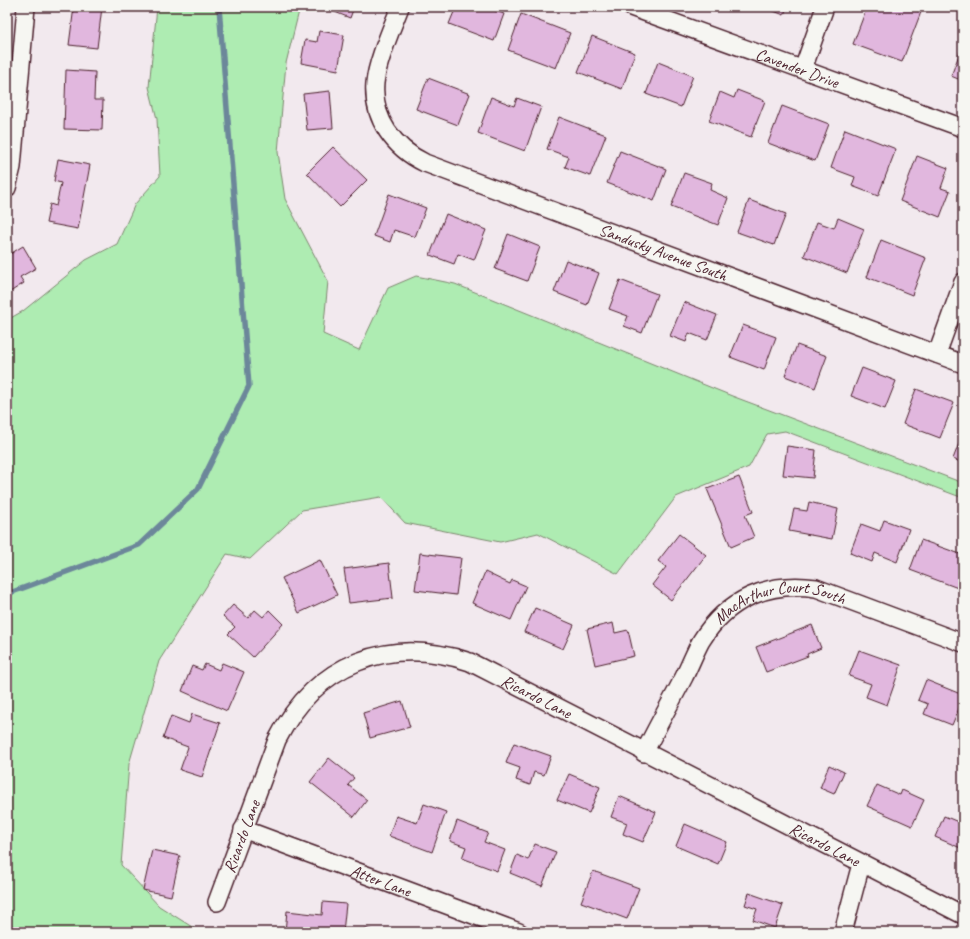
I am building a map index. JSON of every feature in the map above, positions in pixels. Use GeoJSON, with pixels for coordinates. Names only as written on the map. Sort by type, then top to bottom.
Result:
{"type":"FeatureCollection","features":[{"type":"Feature","properties":{"kind":"street"},"geometry":{"type":"LineString","coordinates":[[7,188],[12,167],[26,7]]}},
{"type":"Feature","properties":{"kind":"street","name":"Sandusky Avenue South"},"geometry":{"type":"LineString","coordinates":[[400,7],[379,66],[375,82],[375,98],[381,118],[391,137],[405,152],[425,163],[963,364]]}},
{"type":"Feature","properties":{"kind":"street","name":"Cavender Drive"},"geometry":{"type":"LineString","coordinates":[[631,7],[963,128]]}},
{"type":"Feature","properties":{"kind":"street"},"geometry":{"type":"LineString","coordinates":[[803,70],[825,7]]}},
{"type":"Feature","properties":{"kind":"street"},"geometry":{"type":"LineString","coordinates":[[937,354],[963,282]]}},
{"type":"Feature","properties":{"kind":"street","name":"MacArthur Court South"},"geometry":{"type":"LineString","coordinates":[[644,753],[701,641],[717,619],[739,602],[762,590],[784,586],[805,586],[816,588],[963,643]]}},
{"type":"Feature","properties":{"kind":"street","name":"Ricardo Lane"},"geometry":{"type":"LineString","coordinates":[[217,902],[277,740],[284,726],[297,707],[318,684],[344,668],[380,654],[410,651],[428,652],[470,662],[644,753],[963,915]]}},
{"type":"Feature","properties":{"kind":"street","name":"Atter Lane"},"geometry":{"type":"LineString","coordinates":[[243,829],[519,932]]}},
{"type":"Feature","properties":{"kind":"street"},"geometry":{"type":"LineString","coordinates":[[843,932],[862,864]]}},
{"type":"Feature","properties":{"kind":"green space"},"geometry":{"type":"Polygon","coordinates":[[[157,7],[300,7],[286,63],[278,152],[285,199],[328,281],[323,334],[359,350],[388,288],[416,276],[455,284],[732,396],[963,483],[963,498],[785,431],[767,434],[749,467],[676,497],[618,574],[538,533],[500,542],[405,523],[381,497],[302,510],[250,559],[227,554],[159,661],[129,764],[121,865],[159,906],[200,932],[7,932],[7,320],[23,311],[86,260],[117,244],[135,204],[160,176],[157,119],[149,87],[157,7]]]}},
{"type":"Feature","properties":{"kind":"building"},"geometry":{"type":"Polygon","coordinates":[[[74,7],[102,7],[97,48],[69,45],[74,7]]]}},
{"type":"Feature","properties":{"kind":"building"},"geometry":{"type":"Polygon","coordinates":[[[322,7],[354,7],[350,18],[322,7]]]}},
{"type":"Feature","properties":{"kind":"building"},"geometry":{"type":"Polygon","coordinates":[[[456,7],[484,7],[504,14],[494,41],[449,24],[456,7]]]}},
{"type":"Feature","properties":{"kind":"building"},"geometry":{"type":"Polygon","coordinates":[[[763,7],[787,7],[784,15],[763,7]]]}},
{"type":"Feature","properties":{"kind":"building"},"geometry":{"type":"Polygon","coordinates":[[[867,7],[908,7],[921,12],[902,62],[853,44],[867,7]]]}},
{"type":"Feature","properties":{"kind":"building"},"geometry":{"type":"Polygon","coordinates":[[[521,14],[570,33],[556,68],[508,50],[521,14]]]}},
{"type":"Feature","properties":{"kind":"building"},"geometry":{"type":"Polygon","coordinates":[[[319,31],[344,35],[338,70],[301,63],[305,40],[317,42],[319,31]]]}},
{"type":"Feature","properties":{"kind":"building"},"geometry":{"type":"Polygon","coordinates":[[[592,36],[635,53],[622,89],[578,72],[592,36]]]}},
{"type":"Feature","properties":{"kind":"building"},"geometry":{"type":"Polygon","coordinates":[[[963,44],[963,81],[951,76],[963,44]]]}},
{"type":"Feature","properties":{"kind":"building"},"geometry":{"type":"Polygon","coordinates":[[[658,62],[693,76],[681,107],[646,94],[658,62]]]}},
{"type":"Feature","properties":{"kind":"building"},"geometry":{"type":"Polygon","coordinates":[[[66,70],[95,72],[94,100],[103,100],[102,130],[64,129],[66,70]]]}},
{"type":"Feature","properties":{"kind":"building"},"geometry":{"type":"Polygon","coordinates":[[[428,78],[470,94],[458,125],[416,109],[428,78]]]}},
{"type":"Feature","properties":{"kind":"building"},"geometry":{"type":"Polygon","coordinates":[[[737,90],[765,101],[751,137],[709,121],[720,92],[734,98],[737,90]]]}},
{"type":"Feature","properties":{"kind":"building"},"geometry":{"type":"Polygon","coordinates":[[[330,91],[333,128],[307,130],[303,94],[330,91]]]}},
{"type":"Feature","properties":{"kind":"building"},"geometry":{"type":"Polygon","coordinates":[[[491,97],[514,106],[517,98],[541,107],[525,151],[478,133],[491,97]]]}},
{"type":"Feature","properties":{"kind":"building"},"geometry":{"type":"Polygon","coordinates":[[[782,106],[829,124],[815,161],[768,143],[782,106]]]}},
{"type":"Feature","properties":{"kind":"building"},"geometry":{"type":"Polygon","coordinates":[[[559,117],[606,135],[590,176],[565,167],[569,157],[547,149],[559,117]]]}},
{"type":"Feature","properties":{"kind":"building"},"geometry":{"type":"Polygon","coordinates":[[[845,129],[896,149],[878,196],[852,186],[855,177],[831,168],[845,129]]]}},
{"type":"Feature","properties":{"kind":"building"},"geometry":{"type":"Polygon","coordinates":[[[333,147],[367,180],[340,207],[307,173],[333,147]]]}},
{"type":"Feature","properties":{"kind":"building"},"geometry":{"type":"Polygon","coordinates":[[[620,151],[666,169],[654,201],[607,183],[620,151]]]}},
{"type":"Feature","properties":{"kind":"building"},"geometry":{"type":"Polygon","coordinates":[[[917,156],[948,168],[941,188],[950,191],[940,217],[900,201],[917,156]]]}},
{"type":"Feature","properties":{"kind":"building"},"geometry":{"type":"Polygon","coordinates":[[[58,159],[90,165],[78,229],[46,223],[50,204],[56,206],[61,183],[54,181],[58,159]]]}},
{"type":"Feature","properties":{"kind":"building"},"geometry":{"type":"Polygon","coordinates":[[[684,173],[712,183],[710,190],[728,198],[718,225],[671,207],[684,173]]]}},
{"type":"Feature","properties":{"kind":"building"},"geometry":{"type":"Polygon","coordinates":[[[389,194],[426,208],[415,237],[394,230],[390,242],[374,236],[389,194]]]}},
{"type":"Feature","properties":{"kind":"building"},"geometry":{"type":"Polygon","coordinates":[[[749,200],[786,214],[774,245],[737,232],[749,200]]]}},
{"type":"Feature","properties":{"kind":"building"},"geometry":{"type":"Polygon","coordinates":[[[446,214],[486,230],[474,260],[458,254],[454,264],[430,255],[446,214]]]}},
{"type":"Feature","properties":{"kind":"building"},"geometry":{"type":"Polygon","coordinates":[[[838,218],[864,229],[847,273],[804,256],[817,222],[834,228],[838,218]]]}},
{"type":"Feature","properties":{"kind":"building"},"geometry":{"type":"Polygon","coordinates":[[[508,234],[540,247],[527,281],[495,269],[508,234]]]}},
{"type":"Feature","properties":{"kind":"building"},"geometry":{"type":"Polygon","coordinates":[[[881,240],[926,258],[912,295],[867,277],[881,240]]]}},
{"type":"Feature","properties":{"kind":"building"},"geometry":{"type":"Polygon","coordinates":[[[23,246],[36,268],[20,277],[24,283],[7,294],[7,256],[23,246]]]}},
{"type":"Feature","properties":{"kind":"building"},"geometry":{"type":"Polygon","coordinates":[[[566,260],[599,273],[587,305],[554,292],[566,260]]]}},
{"type":"Feature","properties":{"kind":"building"},"geometry":{"type":"Polygon","coordinates":[[[620,280],[657,294],[642,333],[624,326],[628,316],[609,309],[620,280]]]}},
{"type":"Feature","properties":{"kind":"building"},"geometry":{"type":"Polygon","coordinates":[[[684,302],[717,315],[707,340],[689,333],[686,342],[670,336],[684,302]]]}},
{"type":"Feature","properties":{"kind":"building"},"geometry":{"type":"Polygon","coordinates":[[[743,325],[776,337],[764,370],[730,357],[743,325]]]}},
{"type":"Feature","properties":{"kind":"building"},"geometry":{"type":"Polygon","coordinates":[[[797,345],[827,356],[815,388],[785,376],[797,345]]]}},
{"type":"Feature","properties":{"kind":"building"},"geometry":{"type":"Polygon","coordinates":[[[862,368],[896,381],[885,409],[851,396],[862,368]]]}},
{"type":"Feature","properties":{"kind":"building"},"geometry":{"type":"Polygon","coordinates":[[[916,389],[954,403],[940,438],[903,424],[916,389]]]}},
{"type":"Feature","properties":{"kind":"building"},"geometry":{"type":"Polygon","coordinates":[[[963,433],[963,463],[953,459],[963,433]]]}},
{"type":"Feature","properties":{"kind":"building"},"geometry":{"type":"Polygon","coordinates":[[[787,446],[816,450],[813,478],[783,475],[787,446]]]}},
{"type":"Feature","properties":{"kind":"building"},"geometry":{"type":"Polygon","coordinates":[[[739,477],[753,512],[745,515],[754,537],[731,547],[707,489],[739,477]]]}},
{"type":"Feature","properties":{"kind":"building"},"geometry":{"type":"Polygon","coordinates":[[[809,502],[838,509],[832,539],[789,531],[794,509],[807,511],[809,502]]]}},
{"type":"Feature","properties":{"kind":"building"},"geometry":{"type":"Polygon","coordinates":[[[884,520],[909,529],[897,562],[875,553],[872,562],[850,553],[861,524],[880,531],[884,520]]]}},
{"type":"Feature","properties":{"kind":"building"},"geometry":{"type":"Polygon","coordinates":[[[679,534],[706,555],[671,600],[652,585],[666,567],[658,561],[679,534]]]}},
{"type":"Feature","properties":{"kind":"building"},"geometry":{"type":"Polygon","coordinates":[[[921,540],[963,555],[963,573],[958,588],[910,570],[921,540]]]}},
{"type":"Feature","properties":{"kind":"building"},"geometry":{"type":"Polygon","coordinates":[[[420,553],[461,558],[456,595],[415,590],[420,553]]]}},
{"type":"Feature","properties":{"kind":"building"},"geometry":{"type":"Polygon","coordinates":[[[320,560],[337,595],[299,613],[282,578],[320,560]]]}},
{"type":"Feature","properties":{"kind":"building"},"geometry":{"type":"Polygon","coordinates":[[[389,563],[393,598],[349,603],[344,569],[389,563]]]}},
{"type":"Feature","properties":{"kind":"building"},"geometry":{"type":"Polygon","coordinates":[[[485,572],[510,584],[512,580],[526,586],[511,620],[472,603],[485,572]]]}},
{"type":"Feature","properties":{"kind":"building"},"geometry":{"type":"Polygon","coordinates":[[[233,605],[248,618],[255,610],[263,617],[269,610],[283,624],[253,657],[228,634],[235,627],[223,616],[233,605]]]}},
{"type":"Feature","properties":{"kind":"building"},"geometry":{"type":"Polygon","coordinates":[[[535,608],[574,625],[563,649],[524,632],[535,608]]]}},
{"type":"Feature","properties":{"kind":"building"},"geometry":{"type":"Polygon","coordinates":[[[613,623],[615,633],[628,630],[634,656],[595,665],[587,629],[613,623]]]}},
{"type":"Feature","properties":{"kind":"building"},"geometry":{"type":"Polygon","coordinates":[[[812,625],[821,648],[807,654],[808,656],[766,672],[756,647],[812,625]]]}},
{"type":"Feature","properties":{"kind":"building"},"geometry":{"type":"Polygon","coordinates":[[[859,650],[901,665],[887,705],[866,697],[871,684],[849,676],[859,650]]]}},
{"type":"Feature","properties":{"kind":"building"},"geometry":{"type":"Polygon","coordinates":[[[222,663],[244,672],[227,711],[182,691],[192,666],[202,670],[205,664],[219,670],[222,663]]]}},
{"type":"Feature","properties":{"kind":"building"},"geometry":{"type":"Polygon","coordinates":[[[926,680],[963,695],[963,699],[952,725],[924,714],[928,704],[918,700],[926,680]]]}},
{"type":"Feature","properties":{"kind":"building"},"geometry":{"type":"Polygon","coordinates":[[[402,701],[410,727],[370,738],[363,713],[402,701]]]}},
{"type":"Feature","properties":{"kind":"building"},"geometry":{"type":"Polygon","coordinates":[[[192,714],[220,723],[202,777],[180,770],[188,747],[163,738],[171,716],[189,723],[192,714]]]}},
{"type":"Feature","properties":{"kind":"building"},"geometry":{"type":"Polygon","coordinates":[[[514,743],[551,756],[544,775],[534,772],[530,785],[516,780],[520,768],[506,763],[514,743]]]}},
{"type":"Feature","properties":{"kind":"building"},"geometry":{"type":"Polygon","coordinates":[[[329,758],[354,778],[348,785],[367,800],[354,817],[310,782],[329,758]]]}},
{"type":"Feature","properties":{"kind":"building"},"geometry":{"type":"Polygon","coordinates":[[[829,765],[844,772],[834,794],[820,788],[829,765]]]}},
{"type":"Feature","properties":{"kind":"building"},"geometry":{"type":"Polygon","coordinates":[[[569,774],[600,787],[589,813],[557,800],[569,774]]]}},
{"type":"Feature","properties":{"kind":"building"},"geometry":{"type":"Polygon","coordinates":[[[877,785],[900,795],[902,790],[924,800],[912,826],[867,806],[877,785]]]}},
{"type":"Feature","properties":{"kind":"building"},"geometry":{"type":"Polygon","coordinates":[[[619,796],[656,812],[643,842],[623,834],[627,823],[611,817],[619,796]]]}},
{"type":"Feature","properties":{"kind":"building"},"geometry":{"type":"Polygon","coordinates":[[[424,804],[446,812],[432,852],[389,836],[396,816],[417,823],[424,804]]]}},
{"type":"Feature","properties":{"kind":"building"},"geometry":{"type":"Polygon","coordinates":[[[944,816],[963,824],[963,849],[935,837],[944,816]]]}},
{"type":"Feature","properties":{"kind":"building"},"geometry":{"type":"Polygon","coordinates":[[[457,821],[488,833],[484,842],[505,850],[497,871],[462,858],[466,847],[450,841],[457,821]]]}},
{"type":"Feature","properties":{"kind":"building"},"geometry":{"type":"Polygon","coordinates":[[[685,824],[727,842],[718,864],[676,846],[685,824]]]}},
{"type":"Feature","properties":{"kind":"building"},"geometry":{"type":"Polygon","coordinates":[[[535,844],[556,852],[542,886],[510,873],[517,855],[528,860],[535,844]]]}},
{"type":"Feature","properties":{"kind":"building"},"geometry":{"type":"Polygon","coordinates":[[[152,850],[180,856],[171,896],[143,890],[152,850]]]}},
{"type":"Feature","properties":{"kind":"building"},"geometry":{"type":"Polygon","coordinates":[[[593,871],[639,888],[627,919],[581,902],[593,871]]]}},
{"type":"Feature","properties":{"kind":"building"},"geometry":{"type":"Polygon","coordinates":[[[749,893],[783,905],[775,928],[753,920],[757,909],[745,905],[749,893]]]}},
{"type":"Feature","properties":{"kind":"building"},"geometry":{"type":"Polygon","coordinates":[[[323,902],[346,904],[343,932],[285,932],[287,911],[322,915],[323,902]]]}},
{"type":"Feature","properties":{"kind":"building"},"geometry":{"type":"Polygon","coordinates":[[[365,928],[376,932],[364,932],[365,928]]]}},
{"type":"Feature","properties":{"kind":"waterway"},"geometry":{"type":"LineString","coordinates":[[7,594],[139,545],[198,489],[249,386],[219,7]]}},
{"type":"Feature","properties":{"kind":"waterway"},"geometry":{"type":"LineString","coordinates":[[7,923],[14,932]]}}]}
